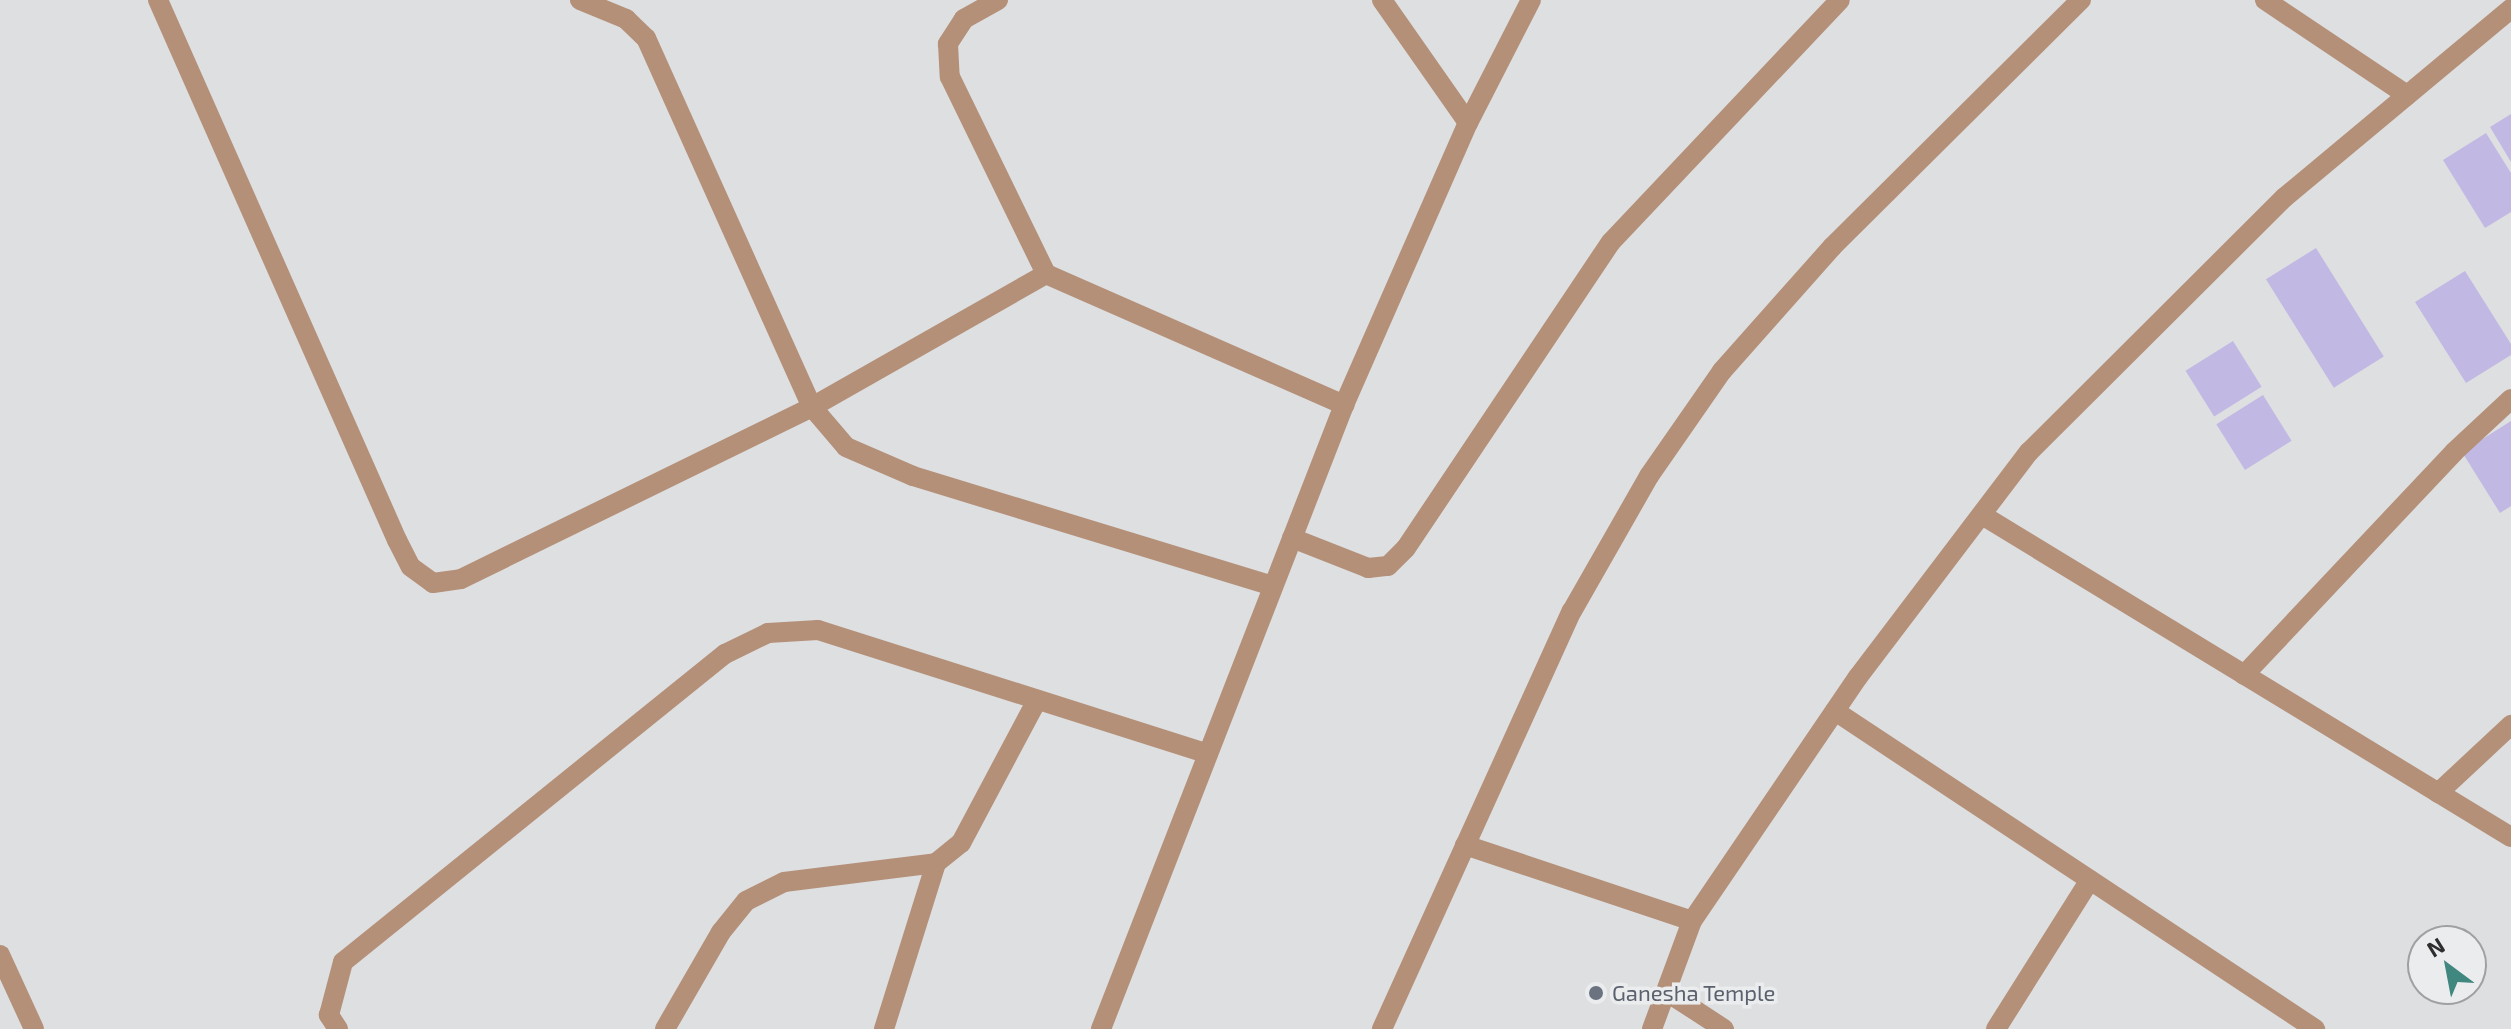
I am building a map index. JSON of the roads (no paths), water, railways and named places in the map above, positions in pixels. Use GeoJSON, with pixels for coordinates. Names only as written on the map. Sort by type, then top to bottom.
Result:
{"type":"FeatureCollection","features":[{"type":"Feature","properties":{"kind":"street"},"geometry":{"type":"LineString","coordinates":[[158,0],[397,540],[411,567],[433,583],[461,579],[812,407],[1046,274]]}},
{"type":"Feature","properties":{"kind":"street"},"geometry":{"type":"LineString","coordinates":[[580,0],[626,19],[646,38],[812,407],[846,447],[913,476],[1273,586]]}},
{"type":"Feature","properties":{"kind":"street"},"geometry":{"type":"LineString","coordinates":[[998,0],[964,19],[948,44],[950,77],[1046,274],[1344,405]]}},
{"type":"Feature","properties":{"kind":"street"},"geometry":{"type":"LineString","coordinates":[[1382,0],[1468,123]]}},
{"type":"Feature","properties":{"kind":"street"},"geometry":{"type":"LineString","coordinates":[[1101,1029],[1344,405],[1468,123],[1531,0]]}},
{"type":"Feature","properties":{"kind":"street"},"geometry":{"type":"LineString","coordinates":[[1292,538],[1368,568],[1388,566],[1406,548],[1611,242],[1840,0]]}},
{"type":"Feature","properties":{"kind":"street"},"geometry":{"type":"LineString","coordinates":[[1382,1029],[1572,611],[1649,476],[1722,371],[1832,247],[2081,0]]}},
{"type":"Feature","properties":{"kind":"street"},"geometry":{"type":"LineString","coordinates":[[2265,0],[2407,95]]}},
{"type":"Feature","properties":{"kind":"street"},"geometry":{"type":"LineString","coordinates":[[1652,1029],[1692,921],[1835,711],[2029,452],[2274,208],[2511,9]]}},
{"type":"Feature","properties":{"kind":"street"},"geometry":{"type":"LineString","coordinates":[[2244,675],[2454,452],[2511,399]]}},
{"type":"Feature","properties":{"kind":"street"},"geometry":{"type":"LineString","coordinates":[[1982,515],[2511,837]]}},
{"type":"Feature","properties":{"kind":"street"},"geometry":{"type":"LineString","coordinates":[[338,1029],[329,1015],[343,962],[725,654],[768,633],[818,630],[1208,754]]}},
{"type":"Feature","properties":{"kind":"street"},"geometry":{"type":"LineString","coordinates":[[665,1029],[721,932],[746,901],[784,882],[936,863],[961,843],[1037,700]]}},
{"type":"Feature","properties":{"kind":"street"},"geometry":{"type":"LineString","coordinates":[[1835,711],[2315,1029]]}},
{"type":"Feature","properties":{"kind":"street"},"geometry":{"type":"LineString","coordinates":[[2438,793],[2511,725]]}},
{"type":"Feature","properties":{"kind":"street"},"geometry":{"type":"LineString","coordinates":[[1465,845],[1692,921]]}},
{"type":"Feature","properties":{"kind":"street"},"geometry":{"type":"LineString","coordinates":[[884,1029],[936,863]]}},
{"type":"Feature","properties":{"kind":"street"},"geometry":{"type":"LineString","coordinates":[[1996,1029],[2090,880]]}},
{"type":"Feature","properties":{"kind":"street"},"geometry":{"type":"LineString","coordinates":[[0,955],[34,1029]]}},
{"type":"Feature","properties":{"kind":"street"},"geometry":{"type":"LineString","coordinates":[[1667,992],[1724,1029]]}},
{"type":"Feature","properties":{"kind":"place","name":"Ganesha Temple"},"geometry":{"type":"Point","coordinates":[1596,993]}}]}
